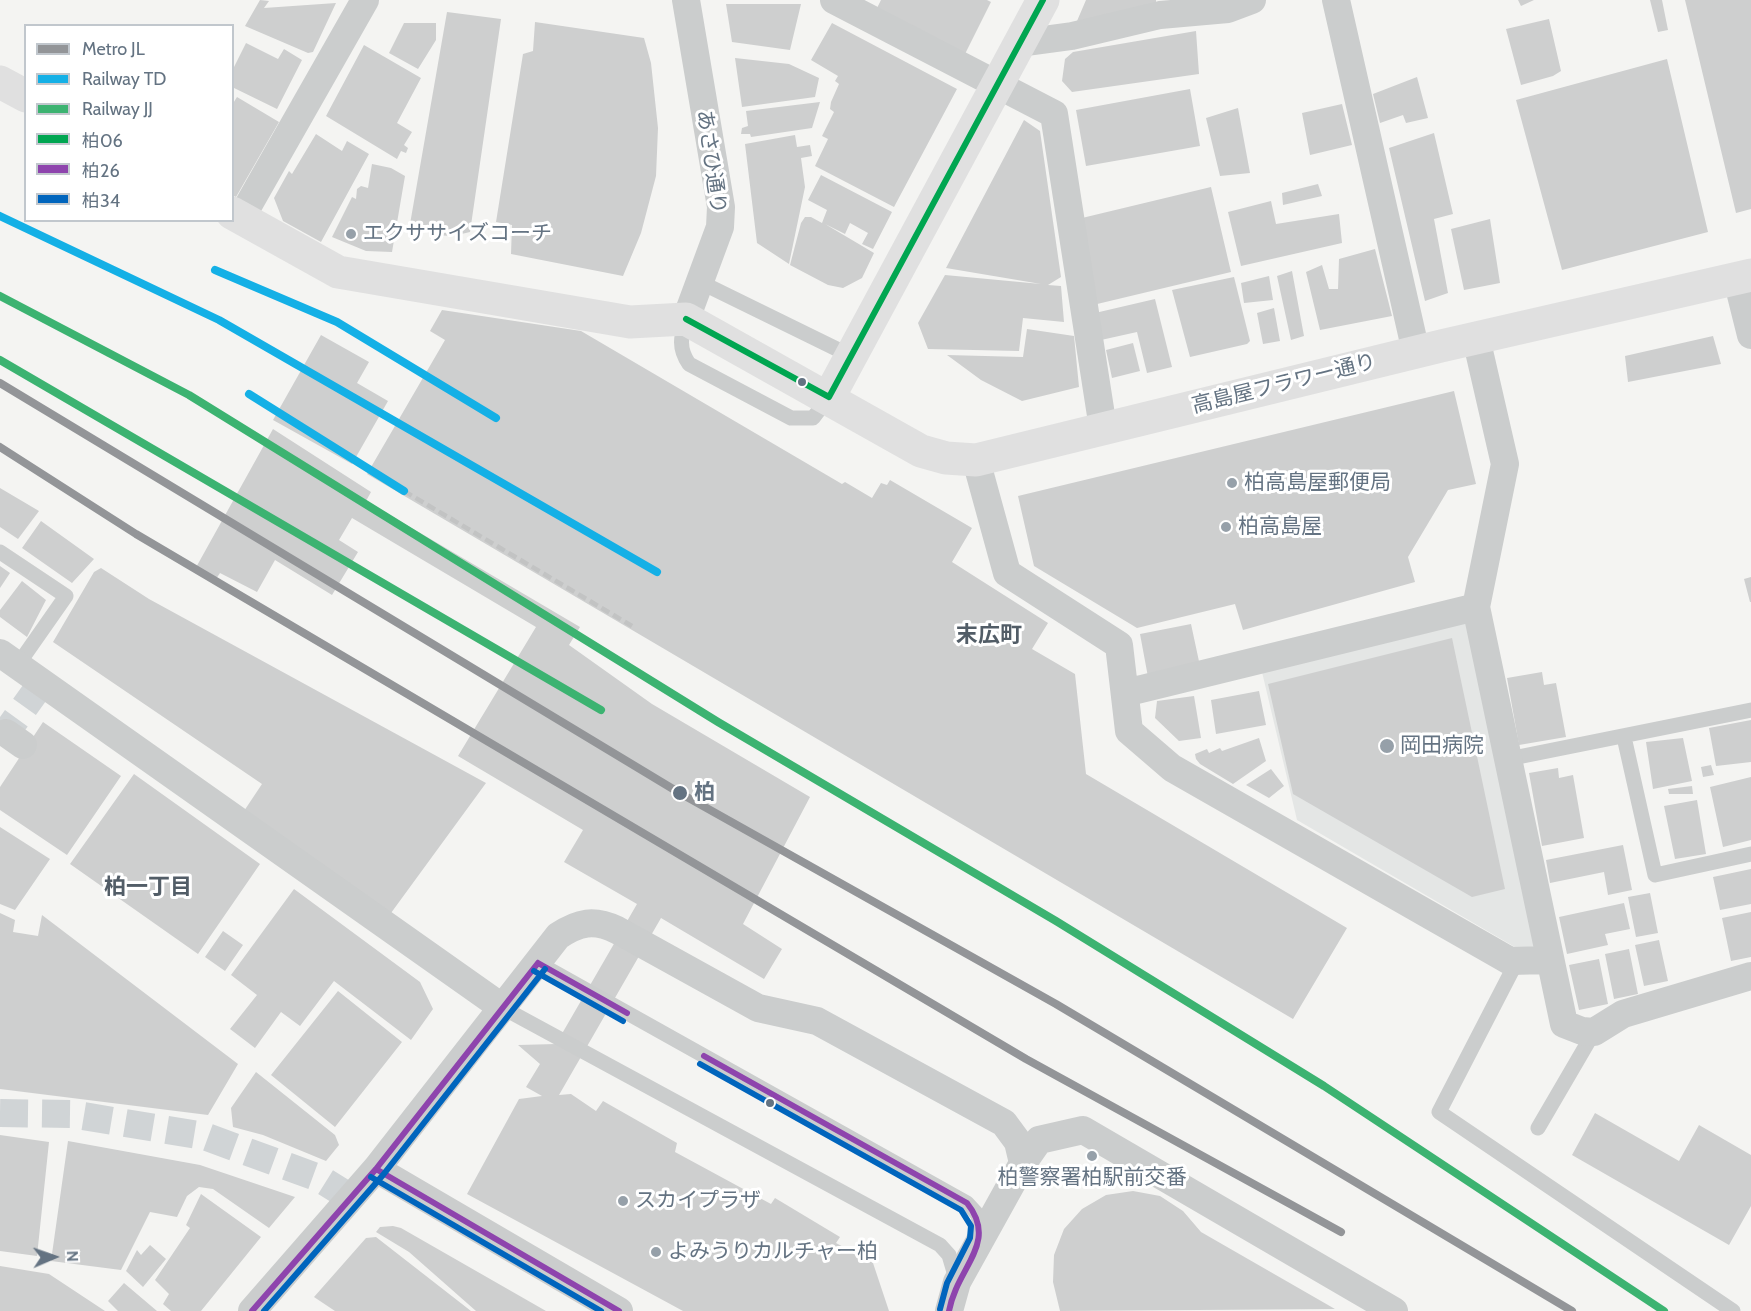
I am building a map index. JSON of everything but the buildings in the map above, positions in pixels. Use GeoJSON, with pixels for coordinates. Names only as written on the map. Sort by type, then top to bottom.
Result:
{"type":"FeatureCollection","features":[{"type":"Feature","properties":{"kind":"street"},"geometry":{"type":"LineString","coordinates":[[364,0],[237,216],[338,272],[630,322],[687,319]]}},
{"type":"Feature","properties":{"kind":"street","name":"あさひ通り"},"geometry":{"type":"LineString","coordinates":[[686,0],[721,207],[720,227],[687,319]]}},
{"type":"Feature","properties":{"kind":"street"},"geometry":{"type":"LineString","coordinates":[[834,0],[1054,114],[1103,428]]}},
{"type":"Feature","properties":{"kind":"street"},"geometry":{"type":"LineString","coordinates":[[829,397],[1043,0]]}},
{"type":"Feature","properties":{"kind":"street"},"geometry":{"type":"LineString","coordinates":[[1020,43],[1072,36],[1160,15],[1228,9],[1252,0]]}},
{"type":"Feature","properties":{"kind":"street"},"geometry":{"type":"LineString","coordinates":[[1336,0],[1416,352]]}},
{"type":"Feature","properties":{"kind":"street"},"geometry":{"type":"LineString","coordinates":[[0,82],[24,95]]}},
{"type":"Feature","properties":{"kind":"street"},"geometry":{"type":"LineString","coordinates":[[1744,277],[1751,335]]}},
{"type":"Feature","properties":{"kind":"street","name":"高島屋フラワー通り"},"geometry":{"type":"LineString","coordinates":[[687,319],[829,397],[921,451],[946,458],[976,460],[1416,352],[1744,277]]}},
{"type":"Feature","properties":{"kind":"street"},"geometry":{"type":"LineString","coordinates":[[1476,338],[1505,464],[1476,607],[1564,1024],[1582,1031],[1594,1032],[1623,1014],[1751,976]]}},
{"type":"Feature","properties":{"kind":"street"},"geometry":{"type":"LineString","coordinates":[[976,460],[1007,573],[1119,645],[1129,731],[1172,768],[1510,961],[1549,960]]}},
{"type":"Feature","properties":{"kind":"street"},"geometry":{"type":"LineString","coordinates":[[1125,693],[1476,607]]}},
{"type":"Feature","properties":{"kind":"street"},"geometry":{"type":"LineString","coordinates":[[9,660],[503,1008]]}},
{"type":"Feature","properties":{"kind":"street"},"geometry":{"type":"LineString","coordinates":[[252,1311],[376,1169],[558,936],[571,927],[586,922],[603,924],[758,1008],[817,1022],[1004,1123],[1018,1142],[1023,1162]]}},
{"type":"Feature","properties":{"kind":"street"},"geometry":{"type":"LineString","coordinates":[[949,1311],[957,1282],[1023,1162],[1039,1140],[1083,1130],[1394,1311]]}},
{"type":"Feature","properties":{"kind":"street"},"geometry":{"type":"LineString","coordinates":[[376,1169],[619,1311]]}},
{"type":"Feature","properties":{"kind":"lane"},"geometry":{"type":"LineString","coordinates":[[700,282],[851,356]]}},
{"type":"Feature","properties":{"kind":"lane"},"geometry":{"type":"LineString","coordinates":[[0,552],[66,596],[9,660]]}},
{"type":"Feature","properties":{"kind":"lane"},"geometry":{"type":"LineString","coordinates":[[1508,759],[1751,710]]}},
{"type":"Feature","properties":{"kind":"lane"},"geometry":{"type":"LineString","coordinates":[[1624,737],[1655,875],[1751,854]]}},
{"type":"Feature","properties":{"kind":"lane"},"geometry":{"type":"LineString","coordinates":[[1517,961],[1439,1112],[1733,1311]]}},
{"type":"Feature","properties":{"kind":"lane"},"geometry":{"type":"LineString","coordinates":[[538,963],[967,1203],[978,1215],[981,1240]]}},
{"type":"Feature","properties":{"kind":"lane"},"geometry":{"type":"LineString","coordinates":[[503,1008],[940,1245],[949,1255],[957,1282]]}},
{"type":"Feature","properties":{"kind":"lane"},"geometry":{"type":"LineString","coordinates":[[1538,1128],[1594,1032]]}},
{"type":"Feature","properties":{"kind":"shaded area","name":"岡田病院"},"geometry":{"type":"Polygon","coordinates":[[[1467,619],[1537,944],[1525,953],[1297,820],[1262,672],[1467,619]]]}},
{"type":"Feature","properties":{"kind":"tunnel"},"geometry":{"type":"LineString","coordinates":[[0,741],[41,684]]}},
{"type":"Feature","properties":{"kind":"tunnel"},"geometry":{"type":"LineString","coordinates":[[0,1113],[71,1114],[204,1136],[319,1178],[351,1198]]}},
{"type":"Feature","properties":{"kind":"railway"},"geometry":{"type":"LineString","coordinates":[[404,491],[632,626]]}},
{"type":"Feature","properties":{"kind":"metro line","name":"JL"},"geometry":{"type":"LineString","coordinates":[[0,383],[678,792],[1056,1004],[1572,1311]]}},
{"type":"Feature","properties":{"kind":"metro line","name":"JL"},"geometry":{"type":"LineString","coordinates":[[0,447],[136,534],[1026,1059],[1341,1232]]}},
{"type":"Feature","properties":{"kind":"rail line","name":"TD"},"geometry":{"type":"LineString","coordinates":[[0,216],[219,320],[657,572]]}},
{"type":"Feature","properties":{"kind":"rail line","name":"TD"},"geometry":{"type":"LineString","coordinates":[[215,270],[337,322],[496,418]]}},
{"type":"Feature","properties":{"kind":"rail line","name":"JJ"},"geometry":{"type":"LineString","coordinates":[[0,296],[189,395],[718,722],[1056,921],[1324,1086],[1664,1311]]}},
{"type":"Feature","properties":{"kind":"rail line","name":"JJ"},"geometry":{"type":"LineString","coordinates":[[0,360],[601,710]]}},
{"type":"Feature","properties":{"kind":"rail line","name":"TD"},"geometry":{"type":"LineString","coordinates":[[249,394],[404,491]]}},
{"type":"Feature","properties":{"kind":"transit line","name":"柏06"},"geometry":{"type":"LineString","coordinates":[[829,397],[1043,0]]}},
{"type":"Feature","properties":{"kind":"transit line","name":"柏06"},"geometry":{"type":"LineString","coordinates":[[686,319],[829,397]]}},
{"type":"Feature","properties":{"kind":"transit line","name":"柏26"},"geometry":{"type":"LineString","coordinates":[[538,963],[627,1013]]}},
{"type":"Feature","properties":{"kind":"transit line","name":"柏26"},"geometry":{"type":"LineString","coordinates":[[252,1311],[376,1169],[538,963]]}},
{"type":"Feature","properties":{"kind":"transit line","name":"柏34"},"geometry":{"type":"LineString","coordinates":[[264,1311],[383,1175],[545,969]]}},
{"type":"Feature","properties":{"kind":"transit line","name":"柏34"},"geometry":{"type":"LineString","coordinates":[[534,971],[623,1021]]}},
{"type":"Feature","properties":{"kind":"transit line","name":"柏26"},"geometry":{"type":"LineString","coordinates":[[704,1056],[967,1203],[976,1217],[979,1231],[973,1256],[953,1295],[949,1311]]}},
{"type":"Feature","properties":{"kind":"transit line","name":"柏34"},"geometry":{"type":"LineString","coordinates":[[700,1064],[961,1210],[971,1226],[970,1238],[947,1283],[940,1309]]}},
{"type":"Feature","properties":{"kind":"transit line","name":"柏26"},"geometry":{"type":"LineString","coordinates":[[376,1169],[619,1311]]}},
{"type":"Feature","properties":{"kind":"transit line","name":"柏34"},"geometry":{"type":"LineString","coordinates":[[371,1177],[601,1311]]}},
{"type":"Feature","properties":{"kind":"place","name":"エクササイズコーチ"},"geometry":{"type":"Point","coordinates":[351,234]}},
{"type":"Feature","properties":{"kind":"place","name":"柏高島屋郵便局"},"geometry":{"type":"Point","coordinates":[1232,483]}},
{"type":"Feature","properties":{"kind":"place","name":"柏高島屋"},"geometry":{"type":"Point","coordinates":[1226,527]}},
{"type":"Feature","properties":{"kind":"place","name":"岡田病院"},"geometry":{"type":"Point","coordinates":[1387,746]}},
{"type":"Feature","properties":{"kind":"place","name":"柏"},"geometry":{"type":"Point","coordinates":[680,793]}},
{"type":"Feature","properties":{"kind":"place","name":"柏警察署柏駅前交番"},"geometry":{"type":"Point","coordinates":[1092,1156]}},
{"type":"Feature","properties":{"kind":"place","name":"スカイプラザ"},"geometry":{"type":"Point","coordinates":[623,1201]}},
{"type":"Feature","properties":{"kind":"place","name":"よみうりカルチャー柏"},"geometry":{"type":"Point","coordinates":[656,1252]}},
{"type":"Feature","properties":{"kind":"district","name":"末広町"},"geometry":{"type":"Point","coordinates":[989,636]}},
{"type":"Feature","properties":{"kind":"district","name":"柏一丁目"},"geometry":{"type":"Point","coordinates":[148,888]}}]}
